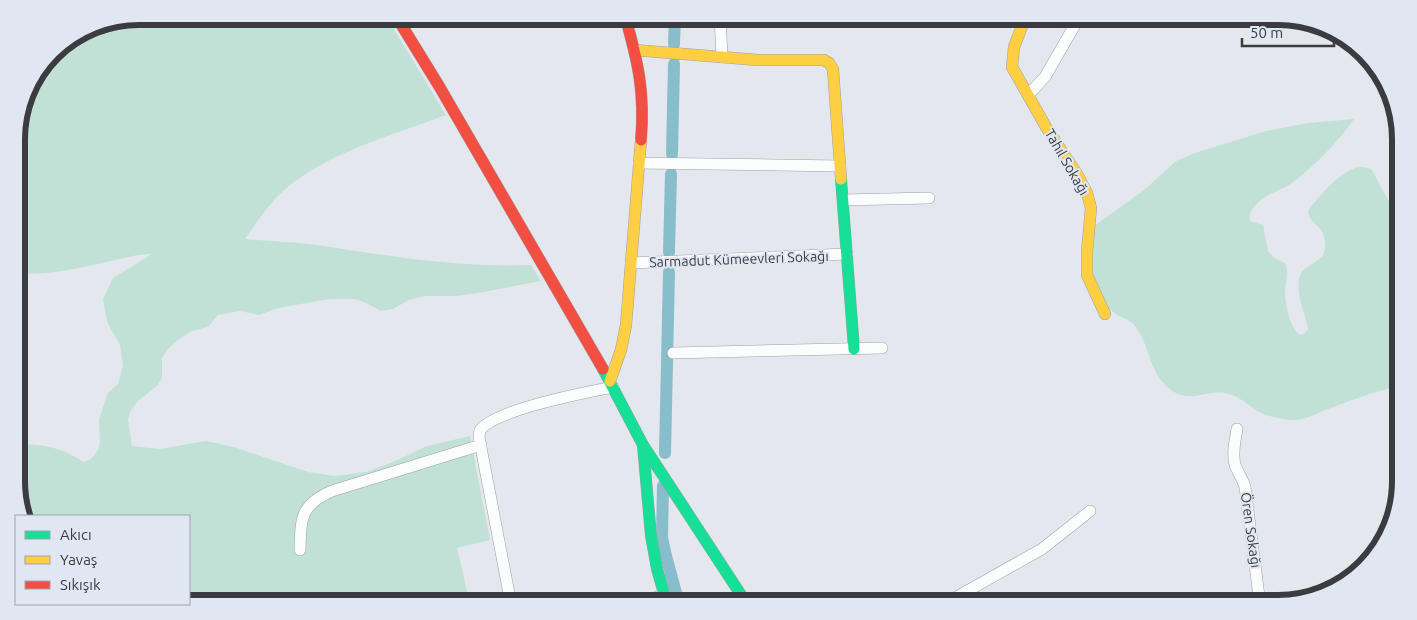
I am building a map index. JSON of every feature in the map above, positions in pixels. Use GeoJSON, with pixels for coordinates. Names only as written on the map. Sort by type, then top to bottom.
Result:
{"type":"FeatureCollection","features":[{"type":"Feature","properties":{"kind":"street"},"geometry":{"type":"LineString","coordinates":[[402,25],[440,86],[611,384],[643,445],[741,595]]}},
{"type":"Feature","properties":{"kind":"street","name":"Sarmadut Kümeevleri Sokağı"},"geometry":{"type":"LineString","coordinates":[[611,384],[626,325],[643,96],[627,25]]}},
{"type":"Feature","properties":{"kind":"street"},"geometry":{"type":"LineString","coordinates":[[720,25],[722,57]]}},
{"type":"Feature","properties":{"kind":"street","name":"Tahıl Sokağı"},"geometry":{"type":"LineString","coordinates":[[1022,25],[1012,48],[1012,66],[1046,127],[1077,174],[1087,193],[1091,208],[1087,275],[1105,314]]}},
{"type":"Feature","properties":{"kind":"street"},"geometry":{"type":"LineString","coordinates":[[1029,94],[1045,77],[1075,25]]}},
{"type":"Feature","properties":{"kind":"street","name":"Sarmadut Kümeevleri Sokağı"},"geometry":{"type":"LineString","coordinates":[[634,50],[758,60],[824,60],[829,63],[833,69],[854,349]]}},
{"type":"Feature","properties":{"kind":"street"},"geometry":{"type":"LineString","coordinates":[[638,163],[840,166]]}},
{"type":"Feature","properties":{"kind":"street"},"geometry":{"type":"LineString","coordinates":[[843,200],[929,198]]}},
{"type":"Feature","properties":{"kind":"street","name":"Sarmadut Kümeevleri Sokağı"},"geometry":{"type":"LineString","coordinates":[[631,264],[847,254]]}},
{"type":"Feature","properties":{"kind":"street"},"geometry":{"type":"LineString","coordinates":[[673,354],[882,348]]}},
{"type":"Feature","properties":{"kind":"street"},"geometry":{"type":"LineString","coordinates":[[509,595],[479,438],[480,430],[492,419],[611,384]]}},
{"type":"Feature","properties":{"kind":"street","name":"Ören Sokağı"},"geometry":{"type":"LineString","coordinates":[[1237,429],[1234,448],[1235,459],[1245,487],[1259,595]]}},
{"type":"Feature","properties":{"kind":"street"},"geometry":{"type":"LineString","coordinates":[[300,550],[303,517],[309,506],[318,497],[481,445]]}},
{"type":"Feature","properties":{"kind":"street"},"geometry":{"type":"LineString","coordinates":[[643,445],[651,536],[665,595]]}},
{"type":"Feature","properties":{"kind":"street"},"geometry":{"type":"LineString","coordinates":[[960,595],[1042,549],[1090,511]]}},
{"type":"Feature","properties":{"kind":"green space"},"geometry":{"type":"Polygon","coordinates":[[[139,25],[391,25],[446,115],[361,146],[319,166],[283,191],[267,208],[245,239],[310,244],[447,263],[531,265],[541,281],[457,296],[424,296],[409,300],[393,309],[381,311],[354,299],[329,299],[278,308],[259,315],[240,311],[218,315],[208,327],[192,331],[168,349],[162,358],[162,378],[158,385],[138,401],[131,410],[128,419],[132,446],[159,449],[206,441],[234,447],[308,472],[334,476],[366,472],[427,446],[470,436],[490,540],[457,548],[468,595],[190,595],[190,515],[30,515],[26,496],[25,444],[52,447],[68,453],[83,462],[91,459],[98,450],[100,443],[99,419],[108,393],[118,384],[123,366],[120,345],[107,322],[103,299],[113,278],[152,254],[39,274],[25,274],[26,124],[29,109],[40,82],[58,58],[76,44],[102,31],[117,27],[139,25]]]}},
{"type":"Feature","properties":{"kind":"green space"},"geometry":{"type":"Polygon","coordinates":[[[1354,119],[1316,163],[1289,185],[1265,197],[1257,204],[1251,212],[1250,221],[1263,225],[1268,251],[1273,257],[1285,263],[1287,273],[1285,295],[1288,314],[1296,331],[1300,335],[1304,334],[1308,329],[1300,298],[1299,279],[1304,270],[1321,258],[1325,248],[1323,234],[1311,220],[1308,211],[1328,187],[1346,173],[1355,168],[1364,167],[1372,170],[1388,200],[1392,202],[1392,388],[1296,420],[1263,414],[1231,394],[1220,392],[1193,396],[1180,395],[1165,385],[1159,377],[1140,333],[1134,325],[1114,313],[1098,292],[1093,279],[1092,267],[1094,226],[1144,190],[1176,161],[1198,152],[1266,131],[1308,123],[1354,119]]]}},
{"type":"Feature","properties":{"kind":"green space"},"geometry":{"type":"Polygon","coordinates":[[[1392,138],[1392,155],[1389,147],[1392,138]]]}},
{"type":"Feature","properties":{"kind":"waterway"},"geometry":{"type":"LineString","coordinates":[[674,44],[675,25]]}},
{"type":"Feature","properties":{"kind":"waterway"},"geometry":{"type":"LineString","coordinates":[[672,154],[674,64]]}},
{"type":"Feature","properties":{"kind":"waterway"},"geometry":{"type":"LineString","coordinates":[[669,252],[671,174]]}},
{"type":"Feature","properties":{"kind":"waterway"},"geometry":{"type":"LineString","coordinates":[[665,453],[669,272]]}},
{"type":"Feature","properties":{"kind":"waterway"},"geometry":{"type":"LineString","coordinates":[[663,486],[662,537],[677,595]]}},
{"type":"Feature","properties":{"kind":"traffic: fast"},"geometry":{"type":"LineString","coordinates":[[841,179],[854,349]]}},
{"type":"Feature","properties":{"kind":"traffic: fast"},"geometry":{"type":"LineString","coordinates":[[603,369],[643,445],[741,595]]}},
{"type":"Feature","properties":{"kind":"traffic: fast"},"geometry":{"type":"LineString","coordinates":[[643,446],[651,536],[664,595]]}},
{"type":"Feature","properties":{"kind":"traffic: slow"},"geometry":{"type":"LineString","coordinates":[[1023,25],[1014,47],[1012,67],[1087,193],[1091,208],[1087,275],[1105,314]]}},
{"type":"Feature","properties":{"kind":"traffic: slow"},"geometry":{"type":"LineString","coordinates":[[634,50],[758,60],[824,60],[829,63],[833,69],[841,179]]}},
{"type":"Feature","properties":{"kind":"traffic: slow"},"geometry":{"type":"LineString","coordinates":[[610,381],[621,350],[626,325],[641,140]]}},
{"type":"Feature","properties":{"kind":"traffic: jam"},"geometry":{"type":"LineString","coordinates":[[402,25],[439,86],[603,369]]}},
{"type":"Feature","properties":{"kind":"traffic: jam"},"geometry":{"type":"LineString","coordinates":[[628,25],[634,48],[641,92],[641,140]]}}]}
